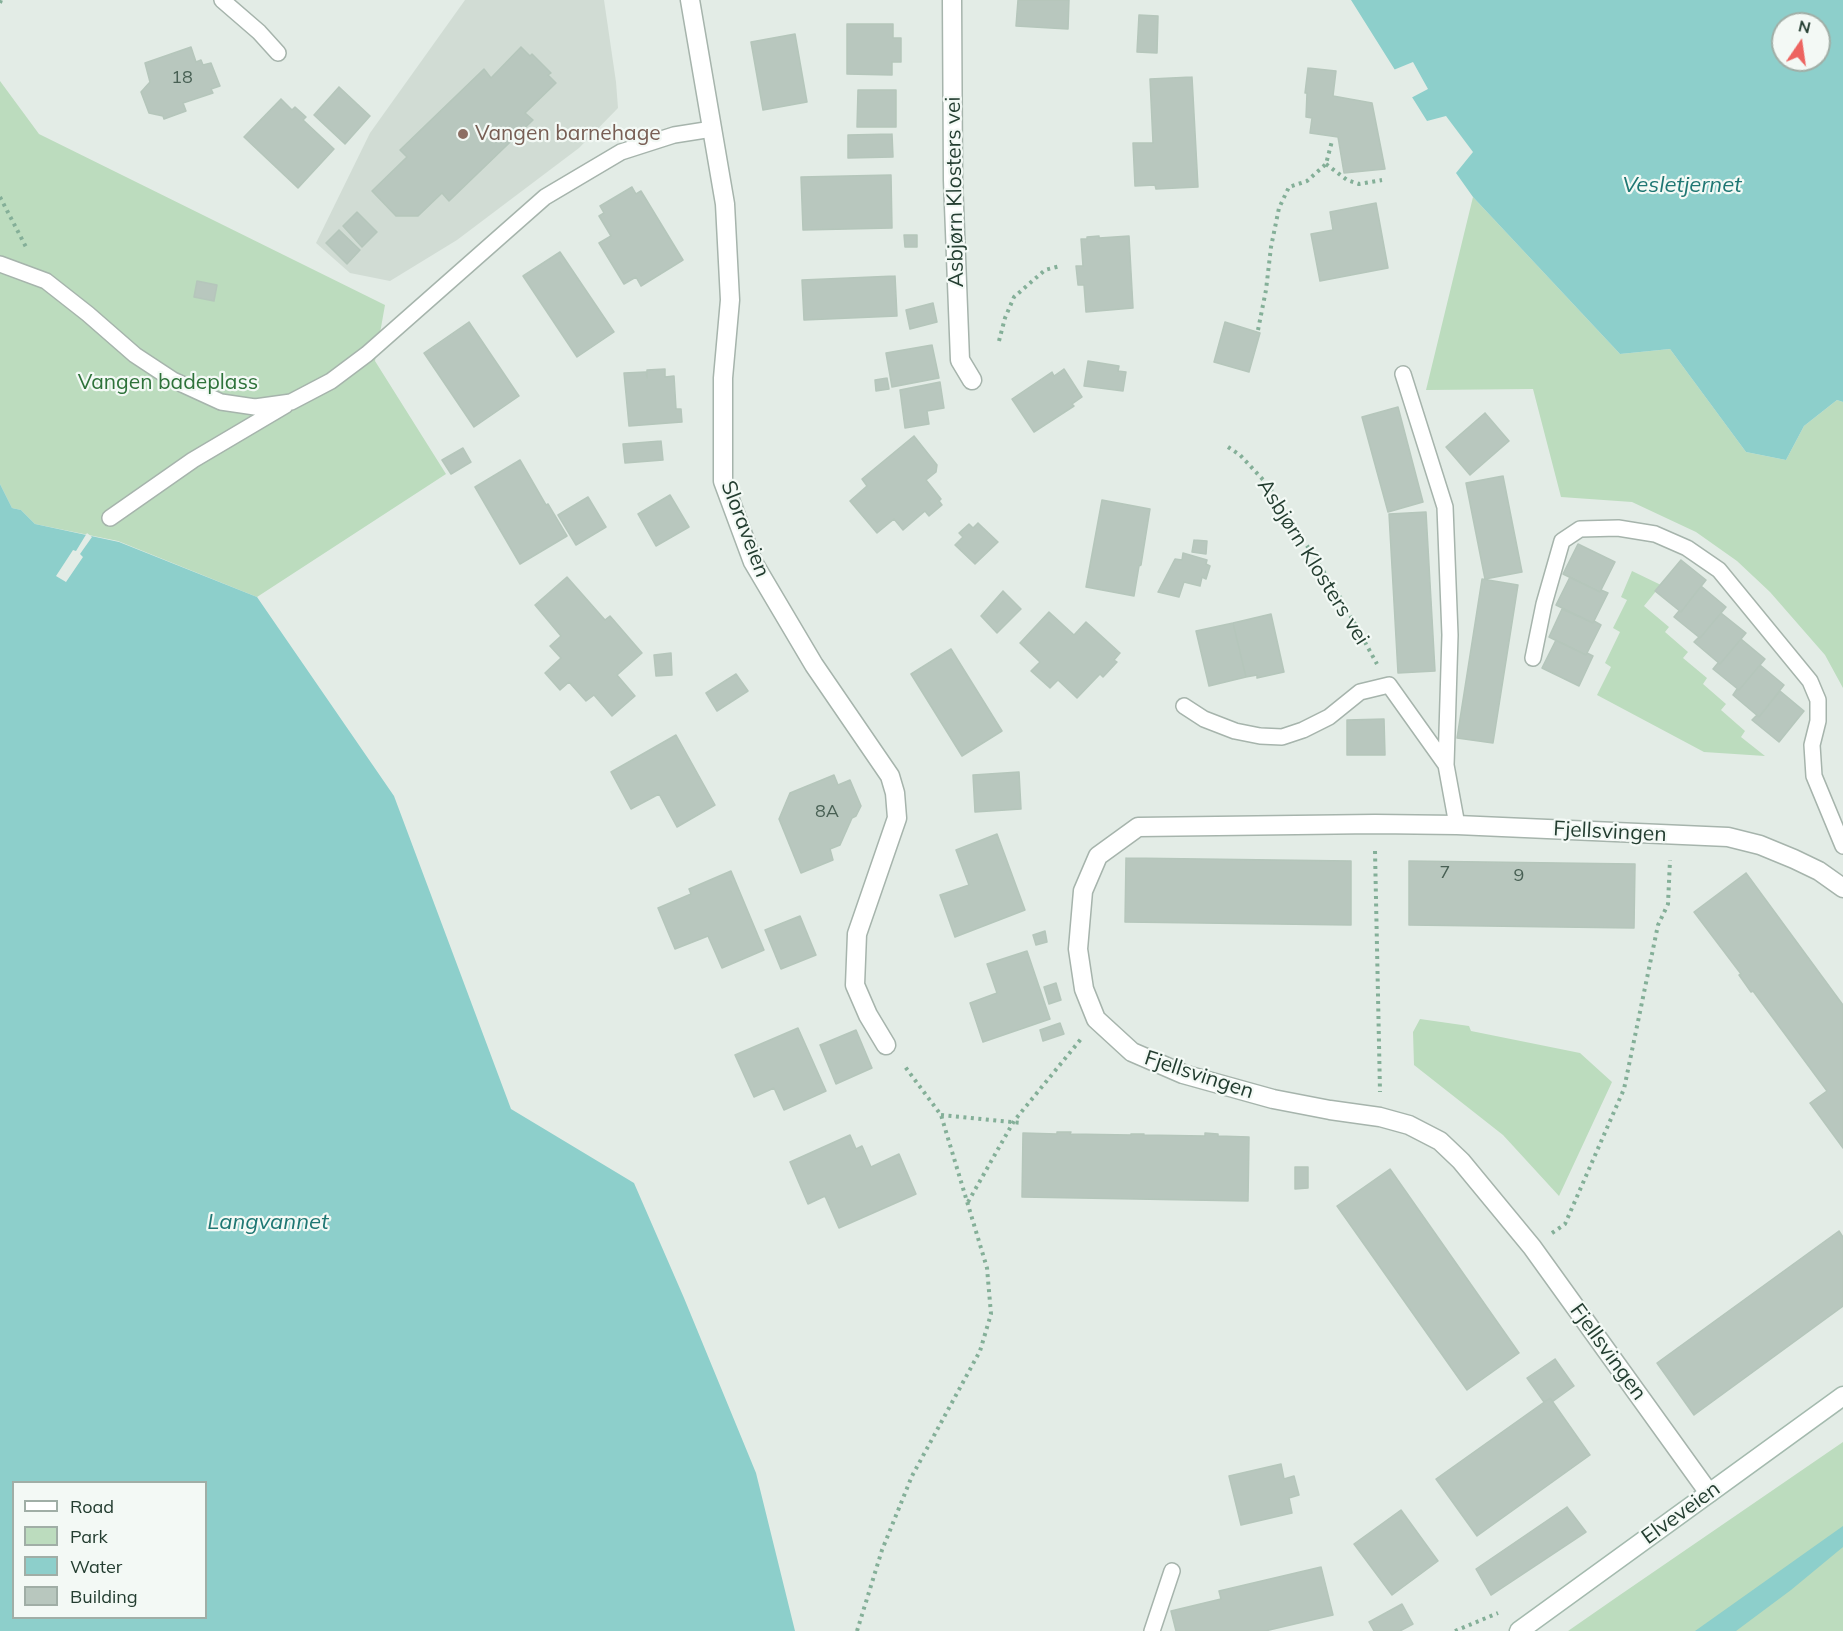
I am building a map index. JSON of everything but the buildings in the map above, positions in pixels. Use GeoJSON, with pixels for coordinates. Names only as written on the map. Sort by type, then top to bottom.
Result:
{"type":"FeatureCollection","features":[{"type":"Feature","properties":{"kind":"street","name":"Sloraveien"},"geometry":{"type":"LineString","coordinates":[[690,0],[725,204],[730,300],[723,378],[723,481],[753,561],[814,664],[890,776],[895,793],[897,818],[857,934],[855,985],[868,1015],[886,1045]]}},
{"type":"Feature","properties":{"kind":"street","name":"Asbjørn Klosters vei"},"geometry":{"type":"LineString","coordinates":[[952,0],[953,180],[959,352],[960,360],[972,380]]}},
{"type":"Feature","properties":{"kind":"street","name":"Fjellsvingen"},"geometry":{"type":"LineString","coordinates":[[1709,1493],[1532,1247],[1461,1161],[1440,1141],[1409,1125],[1380,1117],[1330,1110],[1273,1098],[1183,1074],[1132,1052],[1096,1019],[1084,989],[1078,949],[1083,891],[1098,856],[1138,827],[1375,824],[1458,825],[1728,837],[1760,845],[1794,859],[1819,871],[1843,888]]}},
{"type":"Feature","properties":{"kind":"street","name":"Elveveien"},"geometry":{"type":"LineString","coordinates":[[1519,1631],[1843,1396]]}},
{"type":"Feature","properties":{"kind":"lane"},"geometry":{"type":"LineString","coordinates":[[222,0],[259,32],[278,53]]}},
{"type":"Feature","properties":{"kind":"lane"},"geometry":{"type":"LineString","coordinates":[[110,518],[192,460],[331,381],[367,354],[545,197],[621,152],[674,135],[712,129]]}},
{"type":"Feature","properties":{"kind":"lane"},"geometry":{"type":"LineString","coordinates":[[0,264],[46,282],[88,314],[135,355],[173,380],[221,402],[255,407],[291,402]]}},
{"type":"Feature","properties":{"kind":"lane"},"geometry":{"type":"LineString","coordinates":[[1403,374],[1445,507],[1450,634],[1446,765],[1458,825]]}},
{"type":"Feature","properties":{"kind":"lane"},"geometry":{"type":"LineString","coordinates":[[1533,658],[1544,604],[1562,541],[1580,530],[1618,528],[1656,534],[1687,548],[1719,570],[1810,681],[1818,700],[1818,721],[1812,745],[1814,776],[1843,846]]}},
{"type":"Feature","properties":{"kind":"lane"},"geometry":{"type":"LineString","coordinates":[[1184,706],[1204,719],[1235,730],[1260,736],[1282,737],[1329,717],[1360,692],[1389,685],[1446,765]]}},
{"type":"Feature","properties":{"kind":"lane"},"geometry":{"type":"LineString","coordinates":[[1152,1631],[1172,1571]]}},
{"type":"Feature","properties":{"kind":"path"},"geometry":{"type":"LineString","coordinates":[[1258,330],[1279,208],[1289,187],[1307,181],[1326,164],[1332,141]]}},
{"type":"Feature","properties":{"kind":"path"},"geometry":{"type":"LineString","coordinates":[[1326,164],[1347,180],[1359,184],[1382,180]]}},
{"type":"Feature","properties":{"kind":"path"},"geometry":{"type":"LineString","coordinates":[[0,197],[46,282]]}},
{"type":"Feature","properties":{"kind":"path"},"geometry":{"type":"LineString","coordinates":[[999,341],[1014,297],[1045,270],[1060,266]]}},
{"type":"Feature","properties":{"kind":"path","name":"Asbjørn Klosters vei"},"geometry":{"type":"LineString","coordinates":[[1228,447],[1240,455],[1268,485],[1340,597],[1389,685]]}},
{"type":"Feature","properties":{"kind":"path"},"geometry":{"type":"LineString","coordinates":[[1375,824],[1380,1117]]}},
{"type":"Feature","properties":{"kind":"path"},"geometry":{"type":"LineString","coordinates":[[1532,1247],[1565,1224],[1624,1089],[1658,925],[1668,904],[1671,836]]}},
{"type":"Feature","properties":{"kind":"path"},"geometry":{"type":"LineString","coordinates":[[968,1202],[1014,1121],[1096,1019]]}},
{"type":"Feature","properties":{"kind":"path"},"geometry":{"type":"LineString","coordinates":[[857,1631],[882,1550],[912,1476],[980,1351],[991,1314],[987,1268],[941,1114],[918,1081],[886,1045]]}},
{"type":"Feature","properties":{"kind":"path"},"geometry":{"type":"LineString","coordinates":[[941,1114],[1022,1123]]}},
{"type":"Feature","properties":{"kind":"path"},"geometry":{"type":"LineString","coordinates":[[1455,1631],[1500,1612]]}},
{"type":"Feature","properties":{"kind":"shaded area"},"geometry":{"type":"Polygon","coordinates":[[[465,0],[604,0],[618,108],[579,148],[457,240],[390,281],[350,273],[316,243],[370,133],[465,0]]]}},
{"type":"Feature","properties":{"kind":"green space","name":"Vangen badeplass"},"geometry":{"type":"Polygon","coordinates":[[[0,81],[39,134],[385,305],[375,361],[446,474],[257,597],[118,541],[35,524],[21,510],[12,508],[0,484],[0,81]]]}},
{"type":"Feature","properties":{"kind":"green space"},"geometry":{"type":"Polygon","coordinates":[[[1473,197],[1620,354],[1670,349],[1746,452],[1786,460],[1804,426],[1837,400],[1843,402],[1843,688],[1825,655],[1770,592],[1737,561],[1696,532],[1632,502],[1561,497],[1533,389],[1426,390],[1473,197]]]}},
{"type":"Feature","properties":{"kind":"green space"},"geometry":{"type":"Polygon","coordinates":[[[1632,571],[1661,585],[1644,606],[1669,627],[1665,632],[1688,652],[1683,658],[1707,678],[1703,684],[1726,704],[1721,710],[1745,731],[1741,737],[1765,756],[1704,752],[1597,695],[1611,667],[1605,663],[1620,632],[1613,628],[1627,600],[1621,597],[1632,571]]]}},
{"type":"Feature","properties":{"kind":"green space"},"geometry":{"type":"Polygon","coordinates":[[[1420,1019],[1469,1026],[1471,1031],[1580,1053],[1612,1082],[1559,1196],[1503,1135],[1414,1065],[1413,1032],[1420,1019]]]}},
{"type":"Feature","properties":{"kind":"green space"},"geometry":{"type":"Polygon","coordinates":[[[1843,1442],[1843,1631],[1568,1631],[1617,1597],[1843,1442]]]}},
{"type":"Feature","properties":{"kind":"water","name":"Vesletjernet"},"geometry":{"type":"Polygon","coordinates":[[[1351,0],[1843,0],[1843,402],[1837,400],[1804,426],[1786,460],[1746,452],[1670,349],[1620,354],[1473,197],[1456,173],[1473,152],[1446,116],[1427,121],[1351,0]]]}},
{"type":"Feature","properties":{"kind":"water","name":"Langvannet"},"geometry":{"type":"Polygon","coordinates":[[[0,484],[12,508],[21,510],[35,524],[119,542],[257,597],[394,796],[511,1109],[634,1183],[756,1473],[795,1631],[0,1631],[0,484]]]}},
{"type":"Feature","properties":{"kind":"water"},"geometry":{"type":"Polygon","coordinates":[[[1843,1526],[1843,1547],[1736,1631],[1695,1631],[1843,1526]]]}},
{"type":"Feature","properties":{"kind":"pier"},"geometry":{"type":"Polygon","coordinates":[[[1413,62],[1428,89],[1409,99],[1391,71],[1413,62]]]}},
{"type":"Feature","properties":{"kind":"pier"},"geometry":{"type":"Polygon","coordinates":[[[87,533],[92,537],[80,554],[83,557],[66,582],[56,576],[87,533]]]}},
{"type":"Feature","properties":{"kind":"place","name":"Vangen barnehage"},"geometry":{"type":"Point","coordinates":[463,134]}}]}
